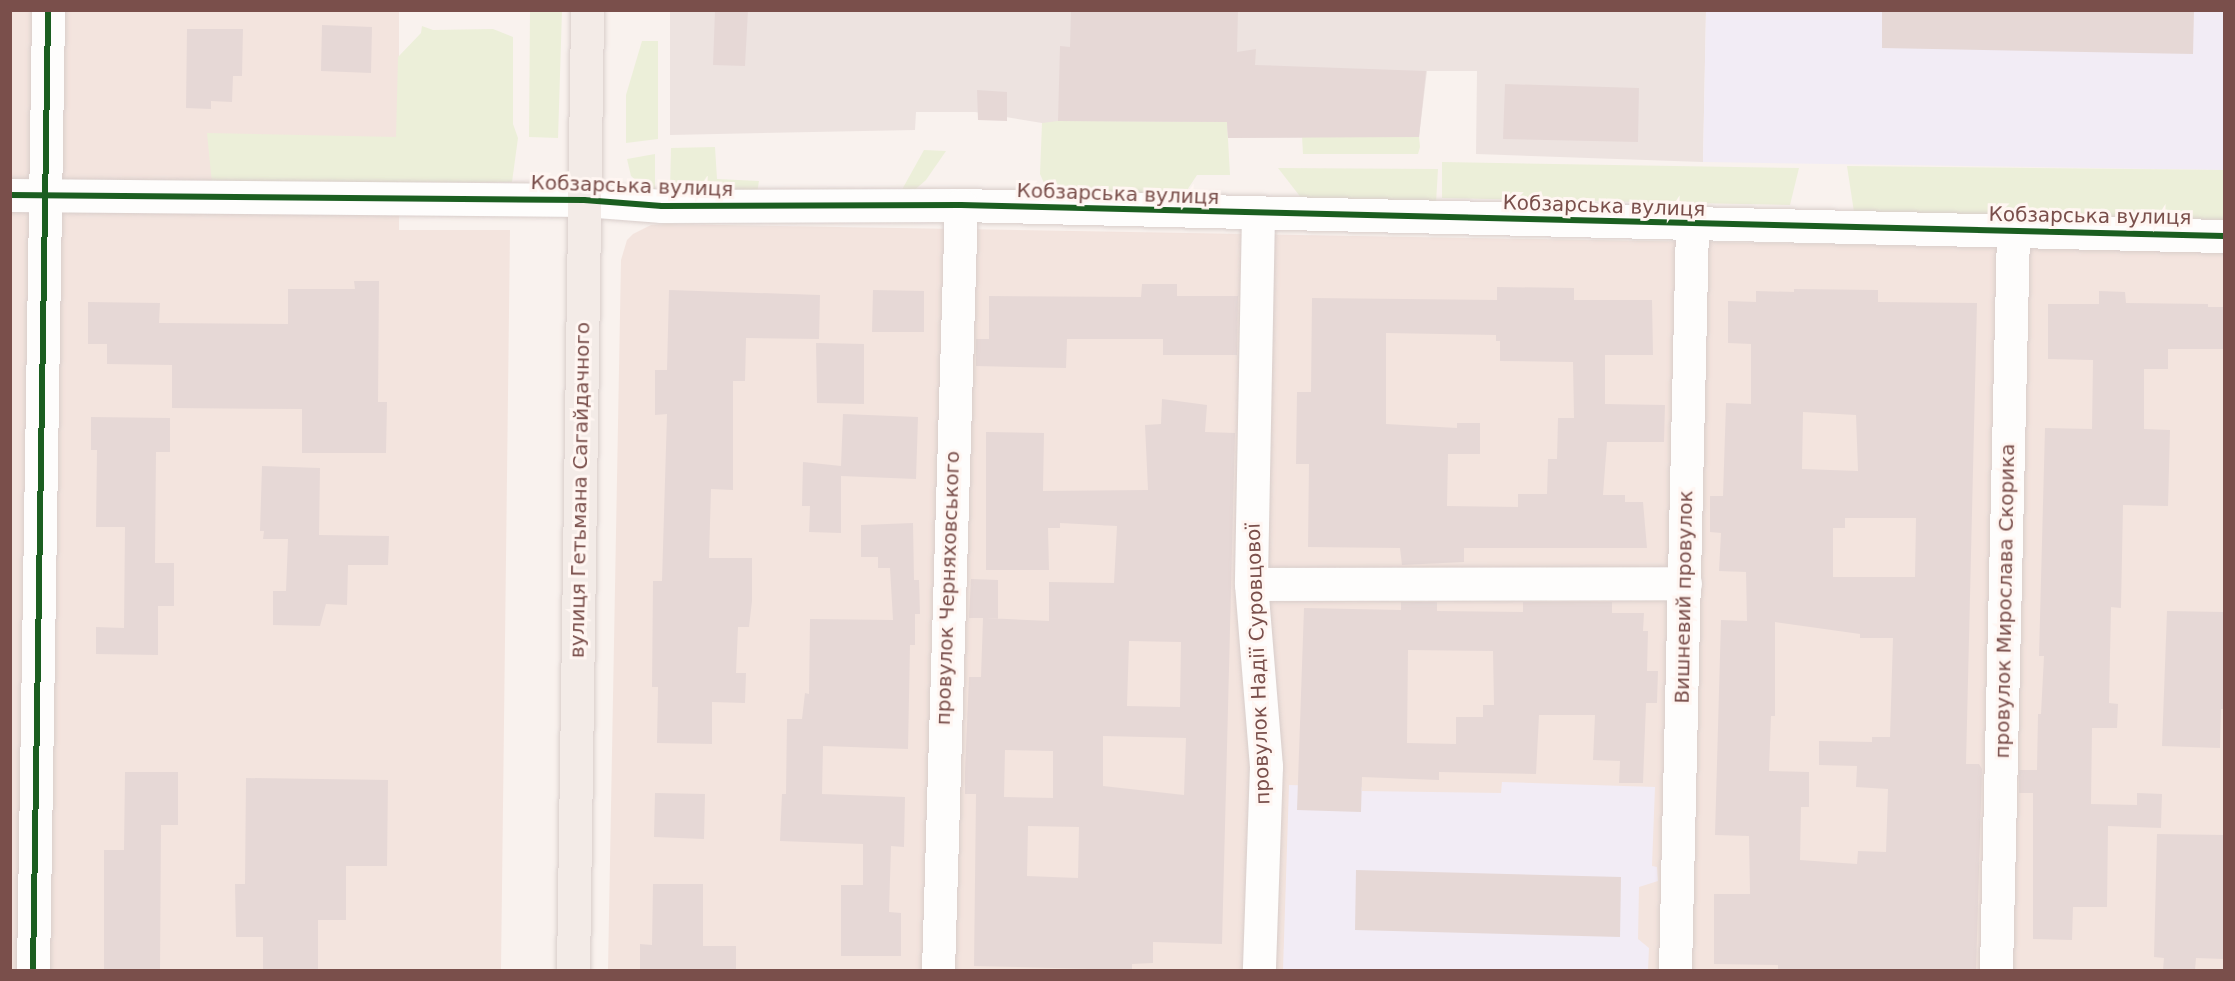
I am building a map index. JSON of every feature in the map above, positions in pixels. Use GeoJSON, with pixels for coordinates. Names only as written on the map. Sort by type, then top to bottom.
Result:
{"type":"FeatureCollection","features":[{"type":"Feature","properties":{"kind":"main road","name":"вулиця Гетьмана Сагайдачного"},"geometry":{"type":"LineString","coordinates":[[573,970],[587,10]]}},
{"type":"Feature","properties":{"kind":"street"},"geometry":{"type":"LineString","coordinates":[[33,970],[48,10]]}},
{"type":"Feature","properties":{"kind":"street","name":"Кобзарська вулиця"},"geometry":{"type":"LineString","coordinates":[[10,195],[584,200],[662,206],[961,205],[2224,236]]}},
{"type":"Feature","properties":{"kind":"street","name":"провулок Черняховського"},"geometry":{"type":"LineString","coordinates":[[938,970],[961,205]]}},
{"type":"Feature","properties":{"kind":"street","name":"провулок Надії Суровцової"},"geometry":{"type":"LineString","coordinates":[[1258,214],[1251,584],[1266,766],[1260,970]]}},
{"type":"Feature","properties":{"kind":"street","name":"Вишневий провулок"},"geometry":{"type":"LineString","coordinates":[[1675,970],[1692,224]]}},
{"type":"Feature","properties":{"kind":"street","name":"провулок Мирослава Скорика"},"geometry":{"type":"LineString","coordinates":[[1996,970],[2013,231]]}},
{"type":"Feature","properties":{"kind":"street"},"geometry":{"type":"LineString","coordinates":[[1251,584],[1685,583]]}},
{"type":"Feature","properties":{"kind":"shaded area"},"geometry":{"type":"Polygon","coordinates":[[[10,11],[399,11],[399,230],[510,230],[501,970],[11,970],[10,11]]]}},
{"type":"Feature","properties":{"kind":"shaded area"},"geometry":{"type":"Polygon","coordinates":[[[670,11],[1706,11],[1703,162],[1476,154],[1477,71],[1427,71],[1419,137],[1228,138],[1226,122],[1042,123],[975,112],[916,112],[915,130],[670,135],[670,11]]]}},
{"type":"Feature","properties":{"kind":"shaded area"},"geometry":{"type":"Polygon","coordinates":[[[1706,11],[2224,11],[2224,170],[1703,162],[1706,11]]]}},
{"type":"Feature","properties":{"kind":"shaded area"},"geometry":{"type":"Polygon","coordinates":[[[651,225],[2224,251],[2224,970],[608,970],[621,260],[627,240],[633,234],[651,225]]]}},
{"type":"Feature","properties":{"kind":"shaded area"},"geometry":{"type":"Polygon","coordinates":[[[1502,782],[1655,787],[1652,866],[1657,867],[1658,881],[1639,887],[1638,939],[1649,948],[1648,970],[1283,970],[1289,785],[1362,787],[1362,791],[1501,793],[1502,782]]]}},
{"type":"Feature","properties":{"kind":"green space"},"geometry":{"type":"Polygon","coordinates":[[[530,11],[562,11],[558,138],[529,137],[530,11]]]}},
{"type":"Feature","properties":{"kind":"green space"},"geometry":{"type":"Polygon","coordinates":[[[422,26],[433,30],[493,29],[513,37],[513,124],[518,138],[512,182],[212,184],[207,133],[396,137],[398,57],[421,33],[422,26]]]}},
{"type":"Feature","properties":{"kind":"green space"},"geometry":{"type":"Polygon","coordinates":[[[642,41],[658,41],[658,139],[626,143],[626,95],[642,41]]]}},
{"type":"Feature","properties":{"kind":"green space"},"geometry":{"type":"Polygon","coordinates":[[[1058,121],[1227,122],[1230,175],[1197,175],[1178,204],[1093,189],[1074,204],[1048,192],[1040,174],[1042,123],[1058,121]]]}},
{"type":"Feature","properties":{"kind":"green space"},"geometry":{"type":"Polygon","coordinates":[[[1302,136],[1419,137],[1420,147],[1418,154],[1303,154],[1302,136]]]}},
{"type":"Feature","properties":{"kind":"green space"},"geometry":{"type":"Polygon","coordinates":[[[715,147],[717,179],[759,181],[757,193],[670,190],[671,148],[715,147]]]}},
{"type":"Feature","properties":{"kind":"green space"},"geometry":{"type":"Polygon","coordinates":[[[924,150],[946,151],[926,180],[911,193],[899,195],[924,150]]]}},
{"type":"Feature","properties":{"kind":"green space"},"geometry":{"type":"Polygon","coordinates":[[[655,154],[655,191],[642,186],[631,176],[627,159],[655,154]]]}},
{"type":"Feature","properties":{"kind":"green space"},"geometry":{"type":"Polygon","coordinates":[[[1442,162],[1799,168],[1790,205],[1442,198],[1442,162]]]}},
{"type":"Feature","properties":{"kind":"green space"},"geometry":{"type":"Polygon","coordinates":[[[1847,166],[2224,170],[2224,220],[1854,212],[1847,166]]]}},
{"type":"Feature","properties":{"kind":"green space"},"geometry":{"type":"Polygon","coordinates":[[[1278,168],[1438,169],[1436,203],[1302,199],[1278,168]]]}},
{"type":"Feature","properties":{"kind":"building"},"geometry":{"type":"Polygon","coordinates":[[[715,10],[748,10],[745,66],[713,65],[715,10]]]}},
{"type":"Feature","properties":{"kind":"building"},"geometry":{"type":"Polygon","coordinates":[[[1071,10],[1238,10],[1237,52],[1256,49],[1255,65],[1426,71],[1419,137],[1228,138],[1227,122],[1058,121],[1060,46],[1070,47],[1071,10]]]}},
{"type":"Feature","properties":{"kind":"building"},"geometry":{"type":"Polygon","coordinates":[[[1882,10],[2194,10],[2193,54],[1882,48],[1882,10]]]}},
{"type":"Feature","properties":{"kind":"building"},"geometry":{"type":"Polygon","coordinates":[[[322,25],[372,27],[371,73],[321,71],[322,25]]]}},
{"type":"Feature","properties":{"kind":"building"},"geometry":{"type":"Polygon","coordinates":[[[187,29],[243,29],[242,76],[233,76],[232,102],[211,101],[211,109],[186,108],[187,29]]]}},
{"type":"Feature","properties":{"kind":"building"},"geometry":{"type":"Polygon","coordinates":[[[1505,84],[1639,88],[1638,142],[1503,139],[1505,84]]]}},
{"type":"Feature","properties":{"kind":"building"},"geometry":{"type":"Polygon","coordinates":[[[977,90],[1007,92],[1007,121],[978,120],[977,90]]]}},
{"type":"Feature","properties":{"kind":"building"},"geometry":{"type":"Polygon","coordinates":[[[354,281],[379,281],[378,402],[387,402],[386,453],[302,453],[302,409],[172,408],[172,365],[107,364],[107,344],[88,344],[88,302],[160,303],[159,323],[288,324],[288,289],[355,289],[354,281]]]}},
{"type":"Feature","properties":{"kind":"building"},"geometry":{"type":"Polygon","coordinates":[[[1142,284],[1177,284],[1177,296],[1238,296],[1237,355],[1163,355],[1163,339],[1067,339],[1066,368],[976,366],[976,339],[989,339],[989,296],[1141,297],[1142,284]]]}},
{"type":"Feature","properties":{"kind":"building"},"geometry":{"type":"Polygon","coordinates":[[[1497,287],[1574,288],[1574,300],[1652,300],[1653,355],[1605,355],[1605,404],[1665,405],[1664,442],[1607,442],[1603,495],[1625,495],[1625,502],[1643,502],[1647,548],[1464,548],[1464,562],[1402,565],[1400,548],[1308,547],[1309,464],[1296,464],[1297,392],[1311,392],[1312,298],[1497,300],[1497,287]],[[1386,333],[1386,424],[1457,428],[1457,423],[1480,423],[1480,454],[1448,454],[1447,506],[1518,507],[1518,494],[1547,494],[1548,459],[1557,459],[1558,418],[1574,418],[1573,362],[1500,361],[1500,341],[1496,341],[1496,335],[1386,333]]]}},
{"type":"Feature","properties":{"kind":"building"},"geometry":{"type":"Polygon","coordinates":[[[1794,289],[1878,290],[1878,302],[1977,303],[1966,764],[1979,764],[1982,769],[1976,970],[1778,970],[1778,965],[1714,964],[1714,894],[1750,894],[1749,836],[1715,835],[1721,620],[1747,621],[1746,572],[1719,571],[1721,533],[1710,532],[1710,496],[1723,496],[1726,403],[1751,404],[1751,344],[1728,343],[1728,301],[1756,302],[1756,291],[1794,292],[1794,289]],[[1803,412],[1802,469],[1858,471],[1856,415],[1803,412]],[[1845,518],[1845,528],[1833,528],[1833,577],[1915,577],[1916,518],[1845,518]],[[1775,622],[1775,716],[1771,716],[1769,771],[1809,772],[1809,807],[1801,807],[1800,860],[1857,864],[1858,851],[1886,852],[1888,789],[1856,787],[1857,766],[1819,765],[1819,741],[1872,742],[1872,737],[1890,737],[1893,638],[1860,638],[1860,634],[1775,622]]]}},
{"type":"Feature","properties":{"kind":"building"},"geometry":{"type":"Polygon","coordinates":[[[669,290],[820,295],[819,339],[746,338],[745,381],[733,381],[733,490],[711,489],[709,558],[752,558],[752,601],[749,627],[738,627],[736,673],[746,673],[745,703],[712,702],[712,744],[657,743],[658,687],[652,687],[653,581],[662,581],[667,414],[655,415],[655,370],[667,370],[669,290]]]}},
{"type":"Feature","properties":{"kind":"building"},"geometry":{"type":"Polygon","coordinates":[[[873,290],[924,291],[924,332],[872,332],[873,290]]]}},
{"type":"Feature","properties":{"kind":"building"},"geometry":{"type":"Polygon","coordinates":[[[2099,291],[2125,292],[2126,303],[2208,304],[2208,307],[2224,307],[2224,349],[2168,349],[2168,369],[2144,369],[2144,429],[2170,430],[2168,506],[2123,505],[2121,608],[2111,607],[2109,703],[2118,704],[2117,728],[2092,728],[2091,804],[2137,805],[2137,793],[2162,794],[2161,828],[2108,826],[2107,907],[2073,907],[2072,940],[2033,939],[2033,793],[2019,793],[2019,770],[2037,770],[2038,714],[2041,714],[2044,656],[2039,656],[2045,428],[2092,429],[2093,360],[2048,359],[2048,304],[2099,304],[2099,291]]]}},
{"type":"Feature","properties":{"kind":"building"},"geometry":{"type":"Polygon","coordinates":[[[816,343],[864,344],[864,404],[817,403],[816,343]]]}},
{"type":"Feature","properties":{"kind":"building"},"geometry":{"type":"Polygon","coordinates":[[[1162,399],[1207,405],[1205,432],[1235,433],[1222,944],[1153,942],[1153,963],[1132,964],[1132,970],[974,966],[976,794],[965,794],[965,772],[969,677],[981,677],[983,618],[969,618],[971,579],[998,580],[998,619],[1049,621],[1049,582],[1114,583],[1117,526],[1060,523],[1060,528],[1048,528],[1049,570],[986,570],[986,432],[1044,433],[1043,491],[1148,490],[1145,425],[1161,424],[1162,399]],[[1129,641],[1127,706],[1180,707],[1181,642],[1129,641]],[[1103,736],[1103,786],[1184,795],[1186,738],[1103,736]],[[1005,750],[1004,797],[1053,798],[1053,751],[1005,750]],[[1028,826],[1027,876],[1078,878],[1079,827],[1028,826]]]}},
{"type":"Feature","properties":{"kind":"building"},"geometry":{"type":"Polygon","coordinates":[[[843,414],[918,417],[916,479],[841,476],[841,533],[809,532],[810,506],[802,506],[803,462],[841,466],[843,414]]]}},
{"type":"Feature","properties":{"kind":"building"},"geometry":{"type":"Polygon","coordinates":[[[91,417],[170,418],[170,452],[156,452],[155,563],[174,563],[174,606],[158,606],[158,655],[96,654],[96,627],[124,628],[125,527],[96,527],[97,450],[91,450],[91,417]]]}},
{"type":"Feature","properties":{"kind":"building"},"geometry":{"type":"Polygon","coordinates":[[[262,466],[320,468],[319,535],[389,536],[388,565],[348,565],[347,605],[326,604],[320,626],[273,625],[273,591],[286,591],[288,539],[263,539],[264,531],[260,531],[262,466]]]}},
{"type":"Feature","properties":{"kind":"building"},"geometry":{"type":"Polygon","coordinates":[[[913,523],[914,580],[919,580],[920,614],[915,614],[915,645],[910,645],[908,749],[823,746],[822,794],[905,797],[904,847],[891,846],[889,912],[901,913],[901,956],[841,956],[841,885],[863,885],[863,844],[780,841],[782,794],[786,794],[787,719],[802,719],[805,693],[809,694],[810,619],[893,620],[890,568],[878,568],[878,557],[861,557],[861,525],[913,523]]]}},
{"type":"Feature","properties":{"kind":"building"},"geometry":{"type":"Polygon","coordinates":[[[1401,602],[1437,602],[1437,611],[1523,612],[1523,602],[1612,602],[1612,613],[1644,613],[1643,631],[1648,631],[1647,671],[1658,671],[1657,703],[1646,703],[1643,783],[1619,783],[1620,761],[1593,760],[1595,715],[1539,715],[1536,774],[1439,772],[1439,780],[1362,777],[1361,812],[1297,810],[1304,608],[1401,610],[1401,602]],[[1408,650],[1407,743],[1456,744],[1456,717],[1483,717],[1483,705],[1494,705],[1493,651],[1408,650]]]}},
{"type":"Feature","properties":{"kind":"building"},"geometry":{"type":"Polygon","coordinates":[[[2167,611],[2224,612],[2224,709],[2221,709],[2220,748],[2162,746],[2167,611]]]}},
{"type":"Feature","properties":{"kind":"building"},"geometry":{"type":"Polygon","coordinates":[[[125,772],[178,772],[178,825],[161,825],[160,970],[104,970],[104,850],[124,850],[125,772]]]}},
{"type":"Feature","properties":{"kind":"building"},"geometry":{"type":"Polygon","coordinates":[[[246,778],[388,780],[387,866],[346,866],[346,920],[318,920],[318,970],[263,970],[263,937],[236,937],[235,884],[245,884],[246,778]]]}},
{"type":"Feature","properties":{"kind":"building"},"geometry":{"type":"Polygon","coordinates":[[[655,793],[705,794],[704,839],[654,837],[655,793]]]}},
{"type":"Feature","properties":{"kind":"building"},"geometry":{"type":"Polygon","coordinates":[[[2157,834],[2224,835],[2224,959],[2196,958],[2195,970],[2163,970],[2164,958],[2154,957],[2157,834]]]}},
{"type":"Feature","properties":{"kind":"building"},"geometry":{"type":"Polygon","coordinates":[[[1356,870],[1621,877],[1620,937],[1355,930],[1356,870]]]}},
{"type":"Feature","properties":{"kind":"building"},"geometry":{"type":"Polygon","coordinates":[[[653,884],[703,884],[703,946],[736,946],[736,970],[640,970],[640,944],[652,945],[653,884]]]}},
{"type":"Feature","properties":{"kind":"cycle path"},"geometry":{"type":"LineString","coordinates":[[33,970],[48,10]]}},
{"type":"Feature","properties":{"kind":"cycle path"},"geometry":{"type":"LineString","coordinates":[[10,195],[584,200],[662,206],[961,205],[2224,236]]}}]}
